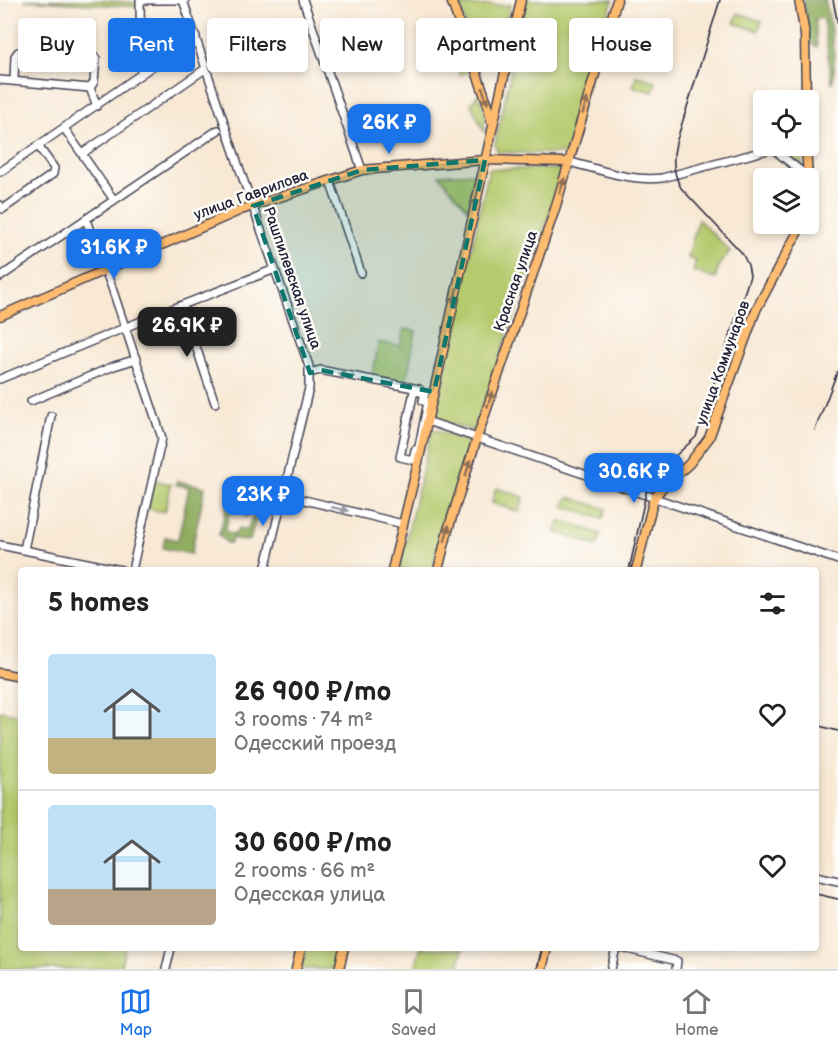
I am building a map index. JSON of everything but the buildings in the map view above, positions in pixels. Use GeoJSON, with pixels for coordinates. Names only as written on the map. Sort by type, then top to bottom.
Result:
{"type":"FeatureCollection","features":[{"type":"Feature","properties":{"kind":"main road"},"geometry":{"type":"LineString","coordinates":[[451,0],[488,105],[492,127]]}},
{"type":"Feature","properties":{"kind":"main road"},"geometry":{"type":"LineString","coordinates":[[393,567],[521,0]]}},
{"type":"Feature","properties":{"kind":"main road","name":"Красная улица"},"geometry":{"type":"LineString","coordinates":[[439,567],[477,438],[552,220],[617,0]]}},
{"type":"Feature","properties":{"kind":"main road"},"geometry":{"type":"LineString","coordinates":[[799,0],[805,35],[806,90]]}},
{"type":"Feature","properties":{"kind":"main road"},"geometry":{"type":"LineString","coordinates":[[487,148],[489,153],[500,160]]}},
{"type":"Feature","properties":{"kind":"main road","name":"улица Гаврилова"},"geometry":{"type":"LineString","coordinates":[[0,316],[253,206],[362,170],[485,160],[569,162]]}},
{"type":"Feature","properties":{"kind":"main road","name":"улица Коммунаров"},"geometry":{"type":"LineString","coordinates":[[654,498],[689,464],[709,438],[748,328],[761,298],[796,234]]}},
{"type":"Feature","properties":{"kind":"main road"},"geometry":{"type":"LineString","coordinates":[[637,567],[654,498]]}},
{"type":"Feature","properties":{"kind":"main road"},"geometry":{"type":"LineString","coordinates":[[0,673],[18,676]]}},
{"type":"Feature","properties":{"kind":"main road"},"geometry":{"type":"LineString","coordinates":[[296,969],[300,951]]}},
{"type":"Feature","properties":{"kind":"main road"},"geometry":{"type":"LineString","coordinates":[[339,969],[343,951]]}},
{"type":"Feature","properties":{"kind":"main road"},"geometry":{"type":"LineString","coordinates":[[542,969],[545,951]]}},
{"type":"Feature","properties":{"kind":"street"},"geometry":{"type":"LineString","coordinates":[[141,73],[141,0],[184,0]]}},
{"type":"Feature","properties":{"kind":"street","name":"Рашпилевская улица"},"geometry":{"type":"LineString","coordinates":[[184,0],[205,69],[310,373],[309,388],[266,567]]}},
{"type":"Feature","properties":{"kind":"street"},"geometry":{"type":"LineString","coordinates":[[303,0],[362,170]]}},
{"type":"Feature","properties":{"kind":"street"},"geometry":{"type":"LineString","coordinates":[[0,172],[196,36]]}},
{"type":"Feature","properties":{"kind":"street"},"geometry":{"type":"LineString","coordinates":[[14,81],[15,56],[18,52],[93,55],[96,58],[94,82],[90,88]]}},
{"type":"Feature","properties":{"kind":"street"},"geometry":{"type":"LineString","coordinates":[[83,153],[205,69]]}},
{"type":"Feature","properties":{"kind":"street"},"geometry":{"type":"LineString","coordinates":[[0,80],[90,88]]}},
{"type":"Feature","properties":{"kind":"street"},"geometry":{"type":"LineString","coordinates":[[90,88],[98,105]]}},
{"type":"Feature","properties":{"kind":"street"},"geometry":{"type":"LineString","coordinates":[[64,128],[114,200]]}},
{"type":"Feature","properties":{"kind":"street"},"geometry":{"type":"LineString","coordinates":[[0,277],[218,130]]}},
{"type":"Feature","properties":{"kind":"street"},"geometry":{"type":"LineString","coordinates":[[0,205],[3,209],[53,174],[54,168],[38,146]]}},
{"type":"Feature","properties":{"kind":"street","name":"улица Гаврилова"},"geometry":{"type":"LineString","coordinates":[[569,162],[629,178],[647,179],[662,178],[753,153]]}},
{"type":"Feature","properties":{"kind":"street"},"geometry":{"type":"LineString","coordinates":[[782,156],[796,168]]}},
{"type":"Feature","properties":{"kind":"street"},"geometry":{"type":"LineString","coordinates":[[330,181],[361,273]]}},
{"type":"Feature","properties":{"kind":"street"},"geometry":{"type":"LineString","coordinates":[[86,220],[137,359],[162,438],[133,567]]}},
{"type":"Feature","properties":{"kind":"street"},"geometry":{"type":"LineString","coordinates":[[0,379],[124,327],[275,269]]}},
{"type":"Feature","properties":{"kind":"street"},"geometry":{"type":"LineString","coordinates":[[182,305],[215,403]]}},
{"type":"Feature","properties":{"kind":"street"},"geometry":{"type":"LineString","coordinates":[[31,401],[114,366],[137,359]]}},
{"type":"Feature","properties":{"kind":"street"},"geometry":{"type":"LineString","coordinates":[[310,373],[320,370],[434,392]]}},
{"type":"Feature","properties":{"kind":"street"},"geometry":{"type":"LineString","coordinates":[[413,392],[425,393],[423,401],[428,402],[418,451],[415,450],[413,460],[400,457],[413,392]]}},
{"type":"Feature","properties":{"kind":"street"},"geometry":{"type":"LineString","coordinates":[[24,550],[51,416]]}},
{"type":"Feature","properties":{"kind":"street"},"geometry":{"type":"LineString","coordinates":[[427,421],[838,560]]}},
{"type":"Feature","properties":{"kind":"street"},"geometry":{"type":"LineString","coordinates":[[284,495],[403,524]]}},
{"type":"Feature","properties":{"kind":"street"},"geometry":{"type":"LineString","coordinates":[[0,545],[84,566]]}},
{"type":"Feature","properties":{"kind":"street"},"geometry":{"type":"LineString","coordinates":[[819,877],[838,881]]}},
{"type":"Feature","properties":{"kind":"street"},"geometry":{"type":"LineString","coordinates":[[166,969],[170,951]]}},
{"type":"Feature","properties":{"kind":"street"},"geometry":{"type":"LineString","coordinates":[[610,969],[615,951]]}},
{"type":"Feature","properties":{"kind":"street"},"geometry":{"type":"LineString","coordinates":[[633,951],[677,965]]}},
{"type":"Feature","properties":{"kind":"highlighted area"},"geometry":{"type":"Polygon","coordinates":[[[485,160],[434,392],[320,370],[310,373],[253,206],[362,170],[485,160]]]}},
{"type":"Feature","properties":{"kind":"green space"},"geometry":{"type":"Polygon","coordinates":[[[24,0],[96,0],[139,3],[139,7],[24,0]]]}},
{"type":"Feature","properties":{"kind":"green space"},"geometry":{"type":"Polygon","coordinates":[[[526,0],[613,0],[608,18],[569,18],[569,72],[591,72],[567,154],[498,152],[495,145],[511,72],[557,72],[557,18],[522,18],[526,0]]]}},
{"type":"Feature","properties":{"kind":"green space"},"geometry":{"type":"Polygon","coordinates":[[[803,0],[825,0],[834,55],[832,83],[823,18],[815,19],[817,47],[809,43],[803,0]]]}},
{"type":"Feature","properties":{"kind":"green space"},"geometry":{"type":"Polygon","coordinates":[[[510,5],[507,18],[464,18],[460,6],[510,5]]]}},
{"type":"Feature","properties":{"kind":"green space"},"geometry":{"type":"Polygon","coordinates":[[[738,13],[762,21],[758,31],[734,23],[738,13]]]}},
{"type":"Feature","properties":{"kind":"green space"},"geometry":{"type":"Polygon","coordinates":[[[636,76],[656,81],[653,92],[633,87],[636,76]]]}},
{"type":"Feature","properties":{"kind":"green space"},"geometry":{"type":"Polygon","coordinates":[[[478,94],[485,112],[484,132],[471,104],[478,94]]]}},
{"type":"Feature","properties":{"kind":"green space"},"geometry":{"type":"Polygon","coordinates":[[[787,156],[801,156],[802,167],[787,156]]]}},
{"type":"Feature","properties":{"kind":"green space"},"geometry":{"type":"Polygon","coordinates":[[[489,169],[565,169],[474,431],[434,419],[489,169]]]}},
{"type":"Feature","properties":{"kind":"green space"},"geometry":{"type":"Polygon","coordinates":[[[475,173],[468,209],[439,175],[475,173]]]}},
{"type":"Feature","properties":{"kind":"green space"},"geometry":{"type":"Polygon","coordinates":[[[698,219],[730,251],[719,265],[715,279],[693,271],[696,261],[688,258],[698,219]]]}},
{"type":"Feature","properties":{"kind":"green space"},"geometry":{"type":"Polygon","coordinates":[[[404,329],[416,331],[406,382],[372,376],[379,342],[400,346],[404,329]]]}},
{"type":"Feature","properties":{"kind":"green space"},"geometry":{"type":"Polygon","coordinates":[[[432,429],[471,442],[443,529],[434,567],[400,567],[432,429]]]}},
{"type":"Feature","properties":{"kind":"green space"},"geometry":{"type":"Polygon","coordinates":[[[154,480],[171,484],[165,512],[148,509],[154,480]]]}},
{"type":"Feature","properties":{"kind":"green space"},"geometry":{"type":"Polygon","coordinates":[[[177,481],[205,487],[191,554],[163,548],[165,537],[178,540],[189,487],[176,485],[177,481]]]}},
{"type":"Feature","properties":{"kind":"green space"},"geometry":{"type":"Polygon","coordinates":[[[496,488],[524,497],[519,512],[492,503],[496,488]]]}},
{"type":"Feature","properties":{"kind":"green space"},"geometry":{"type":"Polygon","coordinates":[[[231,491],[246,501],[253,502],[247,512],[249,515],[245,517],[243,513],[230,512],[225,531],[234,535],[239,528],[247,530],[252,517],[256,519],[250,540],[232,538],[231,543],[227,543],[219,535],[231,491]]]}},
{"type":"Feature","properties":{"kind":"green space"},"geometry":{"type":"Polygon","coordinates":[[[569,497],[606,509],[603,519],[563,506],[569,497]]]}},
{"type":"Feature","properties":{"kind":"green space"},"geometry":{"type":"Polygon","coordinates":[[[560,520],[601,534],[597,546],[555,532],[560,520]]]}},
{"type":"Feature","properties":{"kind":"green space"},"geometry":{"type":"Polygon","coordinates":[[[0,711],[18,714],[18,951],[124,951],[120,969],[0,969],[0,711]]]}},
{"type":"Feature","properties":{"kind":"green space"},"geometry":{"type":"Polygon","coordinates":[[[305,951],[338,951],[334,969],[301,969],[305,951]]]}},
{"type":"Feature","properties":{"kind":"green space"},"geometry":{"type":"Polygon","coordinates":[[[419,951],[462,951],[458,969],[415,969],[419,951]]]}},
{"type":"Feature","properties":{"kind":"tram line"},"geometry":{"type":"LineString","coordinates":[[630,567],[649,480],[696,437],[750,276],[742,253],[681,188],[674,166],[676,143],[720,0]]}},
{"type":"Feature","properties":{"kind":"tram line"},"geometry":{"type":"LineString","coordinates":[[537,969],[541,951]]}},
{"type":"Feature","properties":{"kind":"railway"},"geometry":{"type":"LineString","coordinates":[[833,0],[838,25]]}},
{"type":"Feature","properties":{"kind":"railway"},"geometry":{"type":"LineString","coordinates":[[815,430],[838,370]]}},
{"type":"Feature","properties":{"kind":"railway"},"geometry":{"type":"LineString","coordinates":[[819,726],[838,731]]}},
{"type":"Feature","properties":{"kind":"railway"},"geometry":{"type":"LineString","coordinates":[[819,895],[838,899]]}}]}
